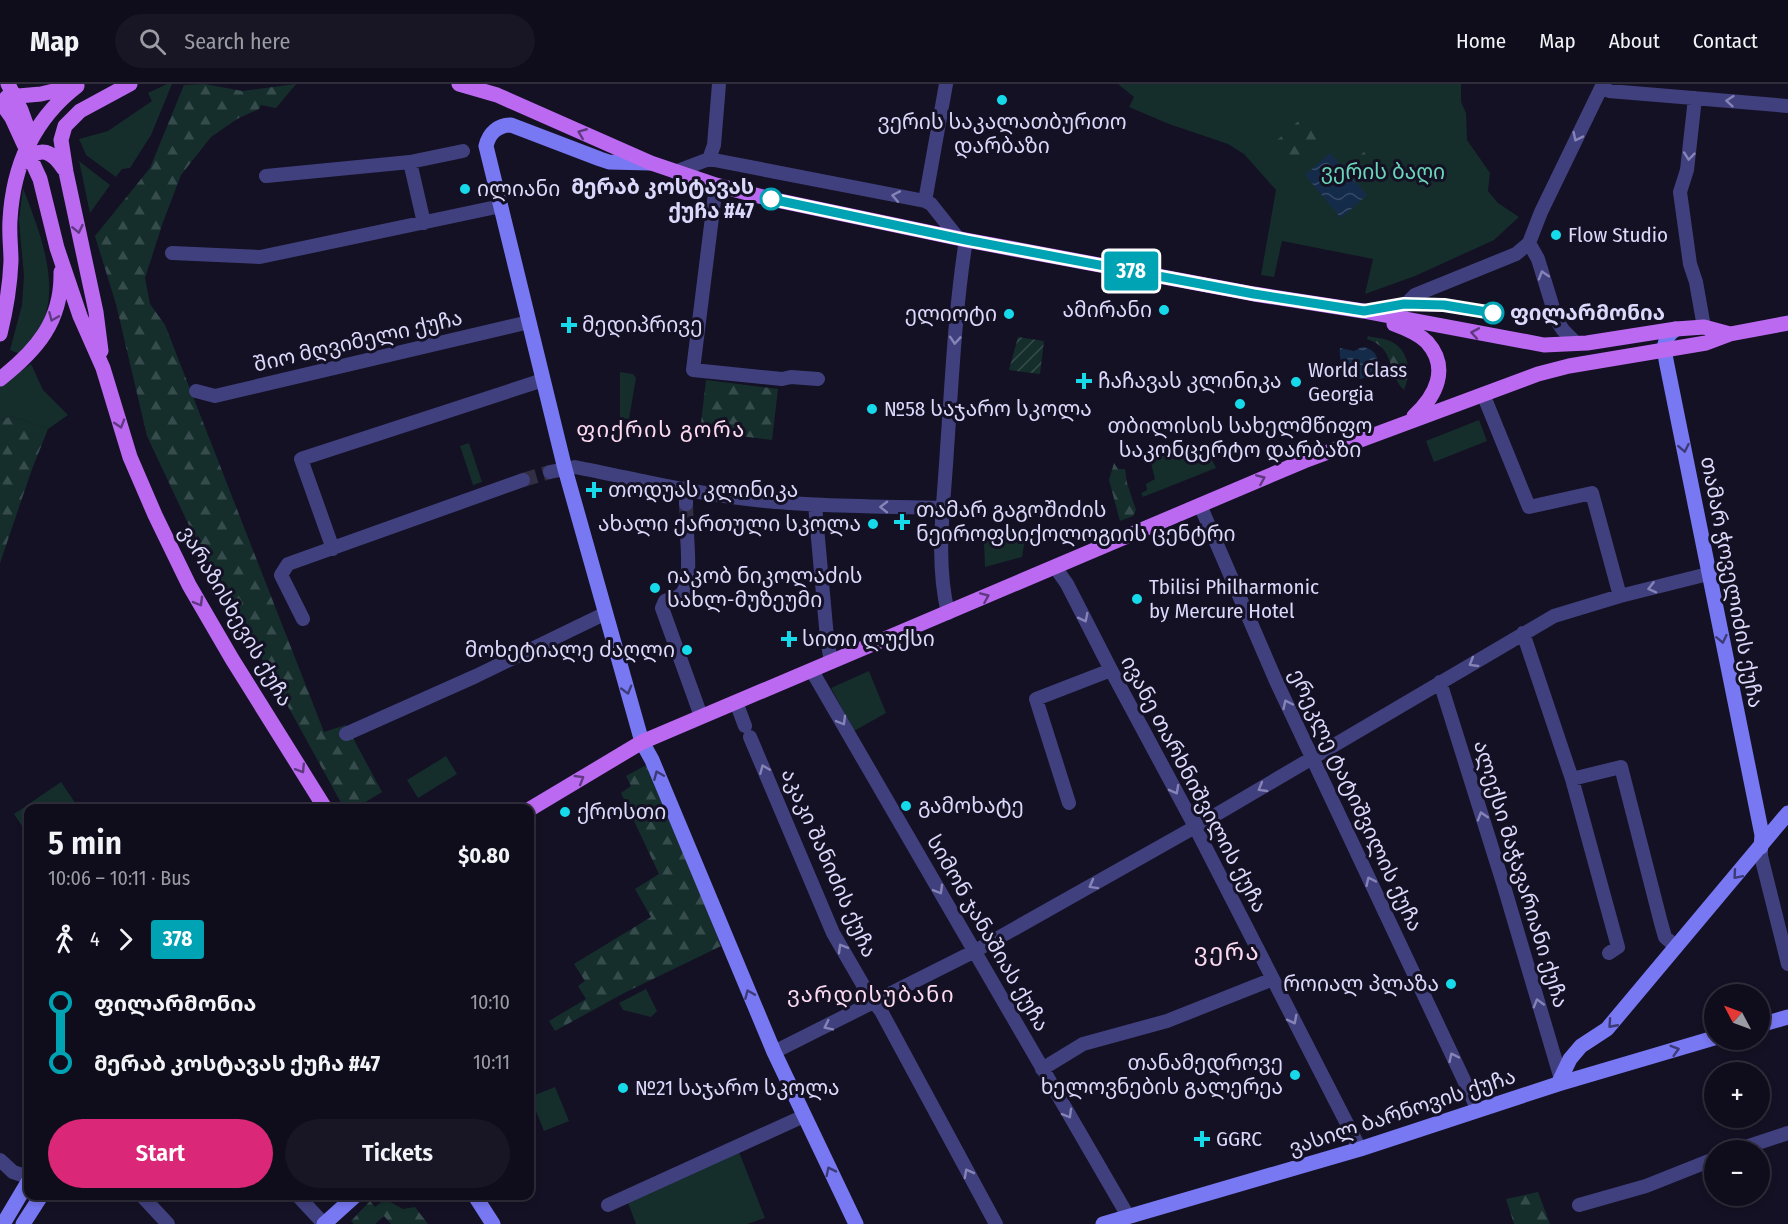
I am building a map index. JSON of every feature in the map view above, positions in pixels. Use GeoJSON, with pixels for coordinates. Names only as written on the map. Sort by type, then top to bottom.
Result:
{"type":"FeatureCollection","features":[{"type":"Feature","properties":{"kind":"main road"},"geometry":{"type":"LineString","coordinates":[[0,379],[26,358],[45,334],[57,308],[60,294],[59,254],[30,133],[8,84]]}},
{"type":"Feature","properties":{"kind":"main road","name":"ვარაზისხევის ქუჩა"},"geometry":{"type":"LineString","coordinates":[[103,368],[96,312],[61,140],[65,126],[80,111],[130,84]]}},
{"type":"Feature","properties":{"kind":"main road"},"geometry":{"type":"LineString","coordinates":[[459,84],[497,95],[651,163],[717,185],[771,199],[962,239],[1242,292],[1364,311],[1533,343],[1577,344],[1704,327],[1730,334]]}},
{"type":"Feature","properties":{"kind":"main road"},"geometry":{"type":"LineString","coordinates":[[40,179],[12,118],[0,99],[40,94],[79,85]]}},
{"type":"Feature","properties":{"kind":"main road"},"geometry":{"type":"LineString","coordinates":[[0,334],[6,312],[9,282],[13,191],[21,156],[40,122],[55,105],[79,85]]}},
{"type":"Feature","properties":{"kind":"main road"},"geometry":{"type":"LineString","coordinates":[[18,171],[32,154],[40,151],[51,154],[66,172]]}},
{"type":"Feature","properties":{"kind":"main road","name":"ვარაზისხევის ქუჩა"},"geometry":{"type":"LineString","coordinates":[[59,254],[80,316],[103,368],[130,457],[155,515],[189,585],[232,659],[323,804]]}},
{"type":"Feature","properties":{"kind":"main road"},"geometry":{"type":"LineString","coordinates":[[1364,311],[1419,336],[1434,354],[1438,386],[1423,408],[1410,420]]}},
{"type":"Feature","properties":{"kind":"main road"},"geometry":{"type":"LineString","coordinates":[[534,807],[642,742],[1304,461],[1410,420],[1538,374],[1569,366],[1706,343],[1730,334],[1788,323]]}},
{"type":"Feature","properties":{"kind":"street"},"geometry":{"type":"LineString","coordinates":[[709,159],[714,145],[719,84]]}},
{"type":"Feature","properties":{"kind":"street"},"geometry":{"type":"LineString","coordinates":[[925,201],[946,84]]}},
{"type":"Feature","properties":{"kind":"street"},"geometry":{"type":"LineString","coordinates":[[1394,317],[1415,295],[1516,254],[1529,243],[1541,212],[1602,85],[1609,91],[1788,106]]}},
{"type":"Feature","properties":{"kind":"street"},"geometry":{"type":"LineString","coordinates":[[1695,98],[1687,170],[1680,192],[1690,264],[1696,282],[1704,327]]}},
{"type":"Feature","properties":{"kind":"street"},"geometry":{"type":"LineString","coordinates":[[651,163],[609,162],[508,125],[500,127],[490,136],[486,146],[543,380],[557,470],[604,614],[642,742],[652,760],[774,1052],[856,1224]]}},
{"type":"Feature","properties":{"kind":"street"},"geometry":{"type":"LineString","coordinates":[[600,159],[610,154],[609,144]]}},
{"type":"Feature","properties":{"kind":"street"},"geometry":{"type":"LineString","coordinates":[[266,176],[410,162],[463,151]]}},
{"type":"Feature","properties":{"kind":"street"},"geometry":{"type":"LineString","coordinates":[[675,172],[709,159],[925,201],[931,204],[962,239],[942,508],[940,579],[948,613]]}},
{"type":"Feature","properties":{"kind":"street"},"geometry":{"type":"LineString","coordinates":[[410,162],[424,223]]}},
{"type":"Feature","properties":{"kind":"street"},"geometry":{"type":"LineString","coordinates":[[717,185],[693,370],[782,379],[791,377],[818,379]]}},
{"type":"Feature","properties":{"kind":"street"},"geometry":{"type":"LineString","coordinates":[[172,253],[260,256],[501,206]]}},
{"type":"Feature","properties":{"kind":"street"},"geometry":{"type":"LineString","coordinates":[[1529,243],[1538,259],[1557,321],[1577,344]]}},
{"type":"Feature","properties":{"kind":"street","name":"შიო მღვიმელი ქუჩა"},"geometry":{"type":"LineString","coordinates":[[196,391],[215,396],[529,322]]}},
{"type":"Feature","properties":{"kind":"street"},"geometry":{"type":"LineString","coordinates":[[1664,350],[1666,339],[1676,330]]}},
{"type":"Feature","properties":{"kind":"street","name":"თამარ ჭოველიძის ქუჩა"},"geometry":{"type":"LineString","coordinates":[[1664,350],[1760,824],[1761,847]]}},
{"type":"Feature","properties":{"kind":"street"},"geometry":{"type":"LineString","coordinates":[[333,549],[301,459],[543,380]]}},
{"type":"Feature","properties":{"kind":"street"},"geometry":{"type":"LineString","coordinates":[[1483,394],[1529,507],[1592,493],[1620,596]]}},
{"type":"Feature","properties":{"kind":"street"},"geometry":{"type":"LineString","coordinates":[[557,470],[575,467],[729,497],[815,505],[942,508]]}},
{"type":"Feature","properties":{"kind":"street"},"geometry":{"type":"LineString","coordinates":[[303,619],[281,575],[288,564],[523,480]]}},
{"type":"Feature","properties":{"kind":"street"},"geometry":{"type":"LineString","coordinates":[[686,488],[686,504]]}},
{"type":"Feature","properties":{"kind":"street"},"geometry":{"type":"LineString","coordinates":[[815,505],[831,663]]}},
{"type":"Feature","properties":{"kind":"street","name":"ერეკლე ტატიშვილის ქუჩა"},"geometry":{"type":"LineString","coordinates":[[1200,505],[1276,681],[1478,1110]]}},
{"type":"Feature","properties":{"kind":"street"},"geometry":{"type":"LineString","coordinates":[[687,532],[686,588],[680,596],[665,601],[662,608],[701,716]]}},
{"type":"Feature","properties":{"kind":"street","name":"ივანე თარხნიშვილის ქუჩა"},"geometry":{"type":"LineString","coordinates":[[1055,567],[1067,584],[1195,827],[1359,1149]]}},
{"type":"Feature","properties":{"kind":"street"},"geometry":{"type":"LineString","coordinates":[[774,1052],[975,951],[1195,827],[1554,616],[1620,596],[1708,574]]}},
{"type":"Feature","properties":{"kind":"street"},"geometry":{"type":"LineString","coordinates":[[346,734],[476,676],[604,614]]}},
{"type":"Feature","properties":{"kind":"street"},"geometry":{"type":"LineString","coordinates":[[1523,633],[1572,779],[1618,947],[1609,953]]}},
{"type":"Feature","properties":{"kind":"street"},"geometry":{"type":"LineString","coordinates":[[1069,803],[1036,699],[1111,670]]}},
{"type":"Feature","properties":{"kind":"street","name":"სიმონ ჯანაშიას ქუჩა"},"geometry":{"type":"LineString","coordinates":[[812,671],[1128,1216]]}},
{"type":"Feature","properties":{"kind":"street","name":"ალექსი მაჭავარიანი ქუჩა"},"geometry":{"type":"LineString","coordinates":[[1440,682],[1503,883],[1559,1081]]}},
{"type":"Feature","properties":{"kind":"street","name":"აკაკი შანიძის ქუჩა"},"geometry":{"type":"LineString","coordinates":[[736,702],[833,933],[881,1011],[996,1224]]}},
{"type":"Feature","properties":{"kind":"street"},"geometry":{"type":"LineString","coordinates":[[1572,779],[1621,767],[1665,937],[1676,947]]}},
{"type":"Feature","properties":{"kind":"street"},"geometry":{"type":"LineString","coordinates":[[1559,1081],[1570,1059],[1581,1046],[1607,1029],[1788,813]]}},
{"type":"Feature","properties":{"kind":"street"},"geometry":{"type":"LineString","coordinates":[[1761,847],[1761,856],[1788,964]]}},
{"type":"Feature","properties":{"kind":"street"},"geometry":{"type":"LineString","coordinates":[[1042,1069],[1083,1044],[1167,1022],[1272,979]]}},
{"type":"Feature","properties":{"kind":"street"},"geometry":{"type":"LineString","coordinates":[[1770,1022],[1788,1017]]}},
{"type":"Feature","properties":{"kind":"street"},"geometry":{"type":"LineString","coordinates":[[1549,1040],[1561,1048],[1570,1049],[1581,1046]]}},
{"type":"Feature","properties":{"kind":"street","name":"ვასილ ბარნოვის ქუჩა"},"geometry":{"type":"LineString","coordinates":[[1103,1224],[1359,1149],[1559,1081],[1704,1041]]}},
{"type":"Feature","properties":{"kind":"street"},"geometry":{"type":"LineString","coordinates":[[608,1205],[804,1116]]}},
{"type":"Feature","properties":{"kind":"street"},"geometry":{"type":"LineString","coordinates":[[1767,1140],[1788,1133]]}},
{"type":"Feature","properties":{"kind":"street"},"geometry":{"type":"LineString","coordinates":[[0,1160],[13,1172],[24,1188]]}},
{"type":"Feature","properties":{"kind":"street"},"geometry":{"type":"LineString","coordinates":[[1579,1205],[1646,1186],[1704,1163]]}},
{"type":"Feature","properties":{"kind":"street"},"geometry":{"type":"LineString","coordinates":[[13,1172],[24,1176]]}},
{"type":"Feature","properties":{"kind":"street"},"geometry":{"type":"LineString","coordinates":[[3,1224],[24,1191]]}},
{"type":"Feature","properties":{"kind":"street"},"geometry":{"type":"LineString","coordinates":[[23,1224],[38,1200]]}},
{"type":"Feature","properties":{"kind":"street"},"geometry":{"type":"LineString","coordinates":[[146,1200],[168,1224]]}},
{"type":"Feature","properties":{"kind":"street"},"geometry":{"type":"LineString","coordinates":[[302,1200],[324,1224],[350,1200]]}},
{"type":"Feature","properties":{"kind":"street"},"geometry":{"type":"LineString","coordinates":[[478,1200],[493,1224]]}},
{"type":"Feature","properties":{"kind":"green space"},"geometry":{"type":"Polygon","coordinates":[[[172,84],[151,135],[130,168],[122,169],[116,177],[86,155],[79,139],[108,131],[152,101],[148,93],[172,84]]]}},
{"type":"Feature","properties":{"kind":"green space"},"geometry":{"type":"Polygon","coordinates":[[[205,84],[242,91],[296,84],[276,108],[261,105],[259,109],[237,119],[211,137],[181,175],[145,278],[150,304],[165,325],[324,732],[346,725],[382,792],[362,804],[342,804],[193,534],[147,436],[116,304],[95,236],[150,168],[184,85],[205,84]]]}},
{"type":"Feature","properties":{"kind":"green space","name":"ვერის ბაღი"},"geometry":{"type":"Polygon","coordinates":[[[1118,84],[1461,84],[1461,102],[1466,113],[1467,140],[1490,173],[1488,191],[1498,203],[1519,217],[1494,240],[1415,276],[1365,294],[1373,259],[1282,241],[1274,277],[1261,275],[1276,190],[1244,154],[1228,144],[1169,124],[1129,107],[1134,97],[1118,84]]]}},
{"type":"Feature","properties":{"kind":"green space"},"geometry":{"type":"Polygon","coordinates":[[[1304,116],[1324,139],[1295,165],[1275,142],[1304,116]]]}},
{"type":"Feature","properties":{"kind":"green space"},"geometry":{"type":"Polygon","coordinates":[[[1365,151],[1388,178],[1378,187],[1355,160],[1365,151]]]}},
{"type":"Feature","properties":{"kind":"green space"},"geometry":{"type":"Polygon","coordinates":[[[79,161],[110,185],[90,213],[79,161]]]}},
{"type":"Feature","properties":{"kind":"green space"},"geometry":{"type":"Polygon","coordinates":[[[23,188],[45,253],[49,287],[48,304],[42,325],[20,354],[10,350],[22,305],[24,276],[19,220],[23,188]]]}},
{"type":"Feature","properties":{"kind":"green space"},"geometry":{"type":"Polygon","coordinates":[[[1368,336],[1389,341],[1398,346],[1406,357],[1408,377],[1404,390],[1398,383],[1383,349],[1367,339],[1368,336]]]}},
{"type":"Feature","properties":{"kind":"green space"},"geometry":{"type":"Polygon","coordinates":[[[1018,337],[1044,341],[1040,374],[1009,370],[1018,337]]]}},
{"type":"Feature","properties":{"kind":"green space"},"geometry":{"type":"Polygon","coordinates":[[[31,364],[43,390],[68,415],[48,429],[11,416],[0,421],[0,386],[31,364]]]}},
{"type":"Feature","properties":{"kind":"green space"},"geometry":{"type":"Polygon","coordinates":[[[620,372],[633,374],[636,378],[629,419],[620,418],[620,372]]]}},
{"type":"Feature","properties":{"kind":"green space"},"geometry":{"type":"Polygon","coordinates":[[[706,380],[778,389],[772,440],[700,431],[706,380]]]}},
{"type":"Feature","properties":{"kind":"green space"},"geometry":{"type":"Polygon","coordinates":[[[11,416],[48,429],[0,563],[0,421],[11,416]]]}},
{"type":"Feature","properties":{"kind":"green space"},"geometry":{"type":"Polygon","coordinates":[[[1479,420],[1487,441],[1434,462],[1426,441],[1479,420]]]}},
{"type":"Feature","properties":{"kind":"green space"},"geometry":{"type":"Polygon","coordinates":[[[469,443],[482,482],[473,485],[460,446],[469,443]]]}},
{"type":"Feature","properties":{"kind":"green space"},"geometry":{"type":"Polygon","coordinates":[[[1190,449],[1206,454],[1216,468],[1143,497],[1141,493],[1147,490],[1146,484],[1155,479],[1148,451],[1164,456],[1190,449]]]}},
{"type":"Feature","properties":{"kind":"green space"},"geometry":{"type":"Polygon","coordinates":[[[1114,463],[1118,469],[1125,469],[1136,510],[1133,516],[1120,521],[1109,480],[1114,463]]]}},
{"type":"Feature","properties":{"kind":"green space"},"geometry":{"type":"Polygon","coordinates":[[[1025,539],[1022,557],[985,567],[984,541],[1025,539]]]}},
{"type":"Feature","properties":{"kind":"green space"},"geometry":{"type":"Polygon","coordinates":[[[869,671],[886,713],[854,731],[831,688],[869,671]]]}},
{"type":"Feature","properties":{"kind":"green space"},"geometry":{"type":"Polygon","coordinates":[[[446,756],[457,774],[418,798],[407,780],[446,756]]]}},
{"type":"Feature","properties":{"kind":"green space"},"geometry":{"type":"Polygon","coordinates":[[[648,764],[721,946],[624,993],[555,1031],[549,1021],[586,999],[578,986],[585,981],[574,964],[651,917],[635,889],[659,874],[621,793],[631,786],[626,776],[648,764]]]}},
{"type":"Feature","properties":{"kind":"green space"},"geometry":{"type":"Polygon","coordinates":[[[61,782],[76,804],[29,804],[61,782]]]}},
{"type":"Feature","properties":{"kind":"green space"},"geometry":{"type":"Polygon","coordinates":[[[24,807],[24,829],[14,814],[24,807]]]}},
{"type":"Feature","properties":{"kind":"green space"},"geometry":{"type":"Polygon","coordinates":[[[646,989],[657,1011],[651,1017],[623,1010],[619,1003],[646,989]]]}},
{"type":"Feature","properties":{"kind":"green space"},"geometry":{"type":"Polygon","coordinates":[[[555,1087],[569,1121],[544,1131],[534,1107],[534,1095],[555,1087]]]}},
{"type":"Feature","properties":{"kind":"green space"},"geometry":{"type":"Polygon","coordinates":[[[739,1152],[765,1218],[747,1224],[636,1224],[627,1200],[739,1152]]]}},
{"type":"Feature","properties":{"kind":"green space"},"geometry":{"type":"Polygon","coordinates":[[[1538,1192],[1550,1224],[1514,1224],[1506,1199],[1538,1192]]]}},
{"type":"Feature","properties":{"kind":"green space"},"geometry":{"type":"Polygon","coordinates":[[[387,1200],[403,1209],[415,1207],[428,1224],[391,1224],[384,1216],[375,1224],[354,1224],[351,1221],[370,1201],[375,1207],[387,1200]]]}},
{"type":"Feature","properties":{"kind":"water"},"geometry":{"type":"Polygon","coordinates":[[[1330,153],[1367,195],[1341,218],[1305,175],[1330,153]]]}},
{"type":"Feature","properties":{"kind":"water"},"geometry":{"type":"Polygon","coordinates":[[[1362,347],[1374,352],[1378,364],[1371,376],[1357,378],[1347,373],[1344,368],[1340,348],[1354,351],[1362,347]]]}},
{"type":"Feature","properties":{"kind":"tunnel"},"geometry":{"type":"LineString","coordinates":[[523,480],[550,472]]}},
{"type":"Feature","properties":{"kind":"tunnel"},"geometry":{"type":"LineString","coordinates":[[686,504],[687,532]]}},
{"type":"Feature","properties":{"kind":"bus line","name":"378"},"geometry":{"type":"LineString","coordinates":[[771,199],[966,240],[1254,294],[1364,311],[1404,304],[1444,305],[1493,313]]}},
{"type":"Feature","properties":{"kind":"place","name":"ვერის საკალათბურთო დარბაზი"},"geometry":{"type":"Point","coordinates":[1002,100]}},
{"type":"Feature","properties":{"kind":"place","name":"ილიანი"},"geometry":{"type":"Point","coordinates":[465,189]}},
{"type":"Feature","properties":{"kind":"place","name":"მერაბ კოსტავას ქუჩა #47"},"geometry":{"type":"Point","coordinates":[771,199]}},
{"type":"Feature","properties":{"kind":"place","name":"Flow Studio"},"geometry":{"type":"Point","coordinates":[1556,235]}},
{"type":"Feature","properties":{"kind":"place","name":"ამირანი"},"geometry":{"type":"Point","coordinates":[1164,310]}},
{"type":"Feature","properties":{"kind":"place","name":"ფილარმონია"},"geometry":{"type":"Point","coordinates":[1493,313]}},
{"type":"Feature","properties":{"kind":"place","name":"ელიოტი"},"geometry":{"type":"Point","coordinates":[1009,314]}},
{"type":"Feature","properties":{"kind":"place","name":"მედიპრივე"},"geometry":{"type":"Point","coordinates":[569,325]}},
{"type":"Feature","properties":{"kind":"place","name":"ჩაჩავას კლინიკა"},"geometry":{"type":"Point","coordinates":[1084,381]}},
{"type":"Feature","properties":{"kind":"place","name":"World Class Georgia"},"geometry":{"type":"Point","coordinates":[1296,382]}},
{"type":"Feature","properties":{"kind":"place","name":"თბილისის სახელმწიფო საკონცერტო დარბაზი"},"geometry":{"type":"Point","coordinates":[1240,404]}},
{"type":"Feature","properties":{"kind":"place","name":"№58 საჯარო სკოლა"},"geometry":{"type":"Point","coordinates":[872,409]}},
{"type":"Feature","properties":{"kind":"place","name":"თოდუას კლინიკა"},"geometry":{"type":"Point","coordinates":[594,490]}},
{"type":"Feature","properties":{"kind":"place","name":"თამარ გაგოშიძის ნეიროფსიქოლოგიის ცენტრი"},"geometry":{"type":"Point","coordinates":[902,522]}},
{"type":"Feature","properties":{"kind":"place","name":"ახალი ქართული სკოლა"},"geometry":{"type":"Point","coordinates":[873,524]}},
{"type":"Feature","properties":{"kind":"place","name":"იაკობ ნიკოლაძის სახლ-მუზეუმი"},"geometry":{"type":"Point","coordinates":[655,588]}},
{"type":"Feature","properties":{"kind":"place","name":"Tbilisi Philharmonic by Mercure Hotel"},"geometry":{"type":"Point","coordinates":[1137,599]}},
{"type":"Feature","properties":{"kind":"place","name":"სითი ლუქსი"},"geometry":{"type":"Point","coordinates":[789,639]}},
{"type":"Feature","properties":{"kind":"place","name":"მოხეტიალე ძაღლი"},"geometry":{"type":"Point","coordinates":[687,650]}},
{"type":"Feature","properties":{"kind":"place","name":"გამოხატე"},"geometry":{"type":"Point","coordinates":[906,806]}},
{"type":"Feature","properties":{"kind":"place","name":"ქროსთი"},"geometry":{"type":"Point","coordinates":[565,812]}},
{"type":"Feature","properties":{"kind":"place","name":"როიალ პლაზა"},"geometry":{"type":"Point","coordinates":[1451,984]}},
{"type":"Feature","properties":{"kind":"place","name":"თანამედროვე ხელოვნების გალერეა"},"geometry":{"type":"Point","coordinates":[1295,1075]}},
{"type":"Feature","properties":{"kind":"place","name":"№21 საჯარო სკოლა"},"geometry":{"type":"Point","coordinates":[623,1088]}},
{"type":"Feature","properties":{"kind":"place","name":"GGRC"},"geometry":{"type":"Point","coordinates":[1202,1139]}},
{"type":"Feature","properties":{"kind":"district","name":"ფიქრის გორა"},"geometry":{"type":"Point","coordinates":[661,429]}},
{"type":"Feature","properties":{"kind":"district","name":"ვერა"},"geometry":{"type":"Point","coordinates":[1227,952]}},
{"type":"Feature","properties":{"kind":"district","name":"ვარდისუბანი"},"geometry":{"type":"Point","coordinates":[871,994]}}]}
